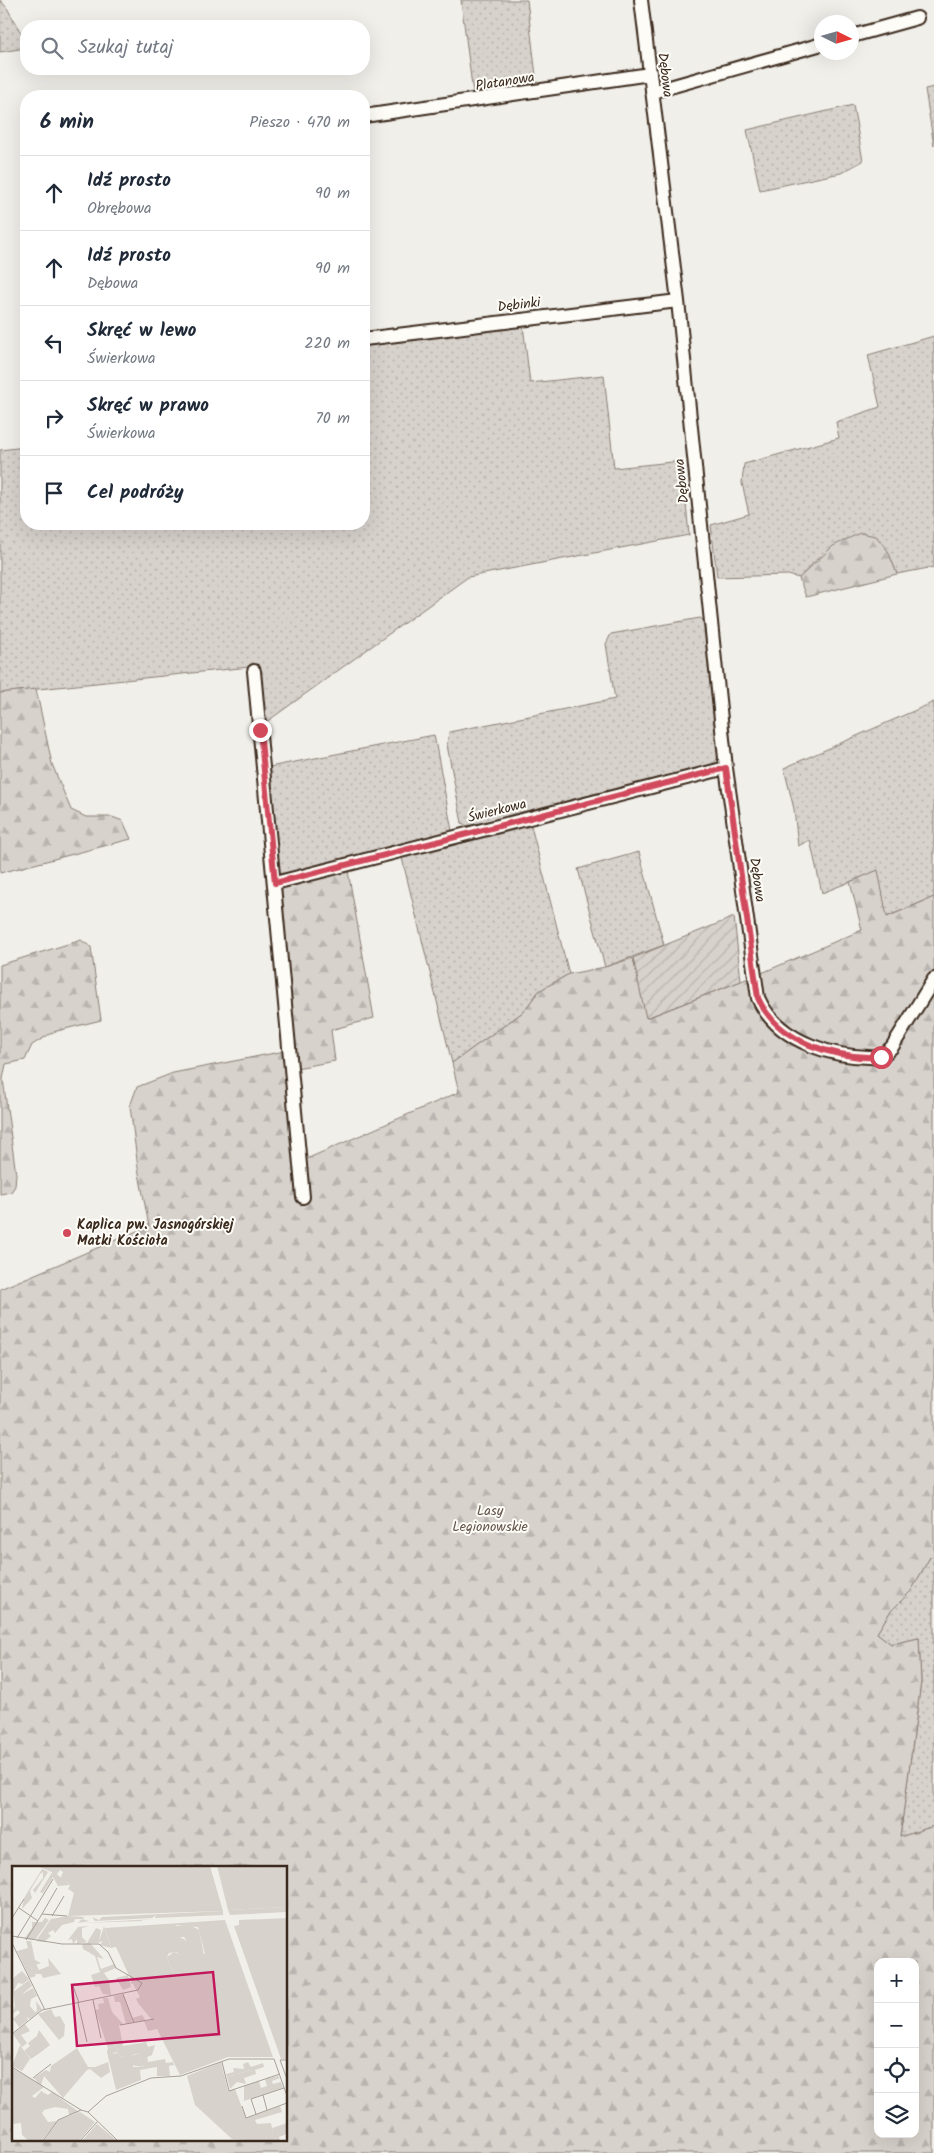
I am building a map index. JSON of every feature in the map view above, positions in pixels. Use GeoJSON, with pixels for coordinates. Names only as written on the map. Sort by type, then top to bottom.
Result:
{"type":"FeatureCollection","features":[{"type":"Feature","properties":{"kind":"street","name":"Dębowa"},"geometry":{"type":"LineString","coordinates":[[640,0],[678,301],[726,768],[758,998],[764,1012],[777,1025],[808,1046],[865,1058],[881,1057],[892,1047],[934,979]]}},
{"type":"Feature","properties":{"kind":"street"},"geometry":{"type":"LineString","coordinates":[[859,34],[917,18]]}},
{"type":"Feature","properties":{"kind":"street"},"geometry":{"type":"LineString","coordinates":[[652,92],[814,46]]}},
{"type":"Feature","properties":{"kind":"street","name":"Platanowa"},"geometry":{"type":"LineString","coordinates":[[370,115],[650,74]]}},
{"type":"Feature","properties":{"kind":"street","name":"Dębinki"},"geometry":{"type":"LineString","coordinates":[[370,337],[678,301]]}},
{"type":"Feature","properties":{"kind":"street"},"geometry":{"type":"LineString","coordinates":[[254,671],[303,1197]]}},
{"type":"Feature","properties":{"kind":"street","name":"Świerkowa"},"geometry":{"type":"LineString","coordinates":[[275,883],[726,768]]}},
{"type":"Feature","properties":{"kind":"green space"},"geometry":{"type":"Polygon","coordinates":[[[0,0],[7,8],[20,31],[20,49],[0,52],[0,0]]]}},
{"type":"Feature","properties":{"kind":"green space"},"geometry":{"type":"Polygon","coordinates":[[[461,0],[527,0],[537,84],[473,94],[461,0]]]}},
{"type":"Feature","properties":{"kind":"green space"},"geometry":{"type":"Polygon","coordinates":[[[934,87],[934,146],[925,89],[934,87]]]}},
{"type":"Feature","properties":{"kind":"green space"},"geometry":{"type":"Polygon","coordinates":[[[853,105],[863,161],[841,173],[760,190],[747,130],[853,105]]]}},
{"type":"Feature","properties":{"kind":"green space"},"geometry":{"type":"Polygon","coordinates":[[[523,325],[530,383],[604,375],[614,468],[682,461],[689,535],[468,577],[265,723],[259,666],[0,693],[0,450],[20,448],[20,530],[370,530],[370,344],[523,325]]]}},
{"type":"Feature","properties":{"kind":"green space"},"geometry":{"type":"Polygon","coordinates":[[[934,336],[934,567],[897,574],[888,551],[819,557],[799,578],[788,575],[717,577],[711,525],[749,514],[742,483],[744,464],[839,438],[836,422],[880,407],[868,355],[934,336]]]}},
{"type":"Feature","properties":{"kind":"green space"},"geometry":{"type":"Polygon","coordinates":[[[860,533],[876,536],[888,551],[897,574],[806,597],[799,578],[833,546],[860,533]]]}},
{"type":"Feature","properties":{"kind":"green space"},"geometry":{"type":"Polygon","coordinates":[[[700,618],[703,620],[719,756],[712,766],[467,826],[462,823],[447,745],[449,732],[615,699],[606,644],[611,634],[700,618]]]}},
{"type":"Feature","properties":{"kind":"green space"},"geometry":{"type":"Polygon","coordinates":[[[36,689],[52,764],[71,810],[86,817],[112,817],[123,821],[131,839],[0,873],[0,693],[36,689]]]}},
{"type":"Feature","properties":{"kind":"green space"},"geometry":{"type":"Polygon","coordinates":[[[934,702],[934,897],[886,917],[877,871],[822,893],[810,840],[798,846],[794,809],[784,768],[934,702]]]}},
{"type":"Feature","properties":{"kind":"green space"},"geometry":{"type":"Polygon","coordinates":[[[434,735],[452,831],[285,876],[278,873],[269,767],[434,735]]]}},
{"type":"Feature","properties":{"kind":"green space"},"geometry":{"type":"Polygon","coordinates":[[[531,826],[569,974],[539,991],[523,1012],[452,1063],[402,858],[531,826]]]}},
{"type":"Feature","properties":{"kind":"green space"},"geometry":{"type":"Polygon","coordinates":[[[639,852],[664,945],[605,967],[578,869],[639,852]]]}},
{"type":"Feature","properties":{"kind":"green space","name":"Lasy Legionowskie"},"geometry":{"type":"Polygon","coordinates":[[[878,870],[887,917],[934,897],[934,1556],[930,1557],[911,1591],[890,1612],[877,1633],[891,1644],[919,1638],[921,1682],[900,1837],[934,1826],[934,2153],[0,2153],[0,1289],[149,1226],[138,1168],[130,1106],[137,1087],[173,1073],[285,1051],[295,1164],[459,1092],[452,1063],[523,1012],[539,991],[569,974],[605,967],[633,958],[647,1018],[764,972],[862,930],[850,882],[878,870]]]}},
{"type":"Feature","properties":{"kind":"green space"},"geometry":{"type":"Polygon","coordinates":[[[348,871],[374,1018],[331,1030],[335,1061],[296,1068],[280,892],[284,886],[348,871]]]}},
{"type":"Feature","properties":{"kind":"green space"},"geometry":{"type":"Polygon","coordinates":[[[734,917],[741,981],[646,1018],[633,958],[734,917]]]}},
{"type":"Feature","properties":{"kind":"green space"},"geometry":{"type":"Polygon","coordinates":[[[81,940],[91,947],[101,1020],[53,1032],[32,1045],[25,1060],[6,1064],[3,1079],[16,1174],[15,1186],[11,1192],[0,1194],[0,965],[81,940]]]}},
{"type":"Feature","properties":{"kind":"green space"},"geometry":{"type":"Polygon","coordinates":[[[934,1556],[934,1826],[900,1837],[921,1682],[919,1638],[891,1644],[877,1633],[890,1612],[911,1591],[930,1557],[934,1556]]]}},
{"type":"Feature","properties":{"kind":"place","name":"Kaplica pw. Jasnogórskiej Matki Kościoła"},"geometry":{"type":"Point","coordinates":[67,1233]}},
{"type":"Feature","properties":{"kind":"route"},"geometry":{"type":"LineString","coordinates":[[260,730],[275,883],[726,768],[758,998],[764,1012],[782,1030],[808,1046],[865,1058],[881,1057]]}}]}
